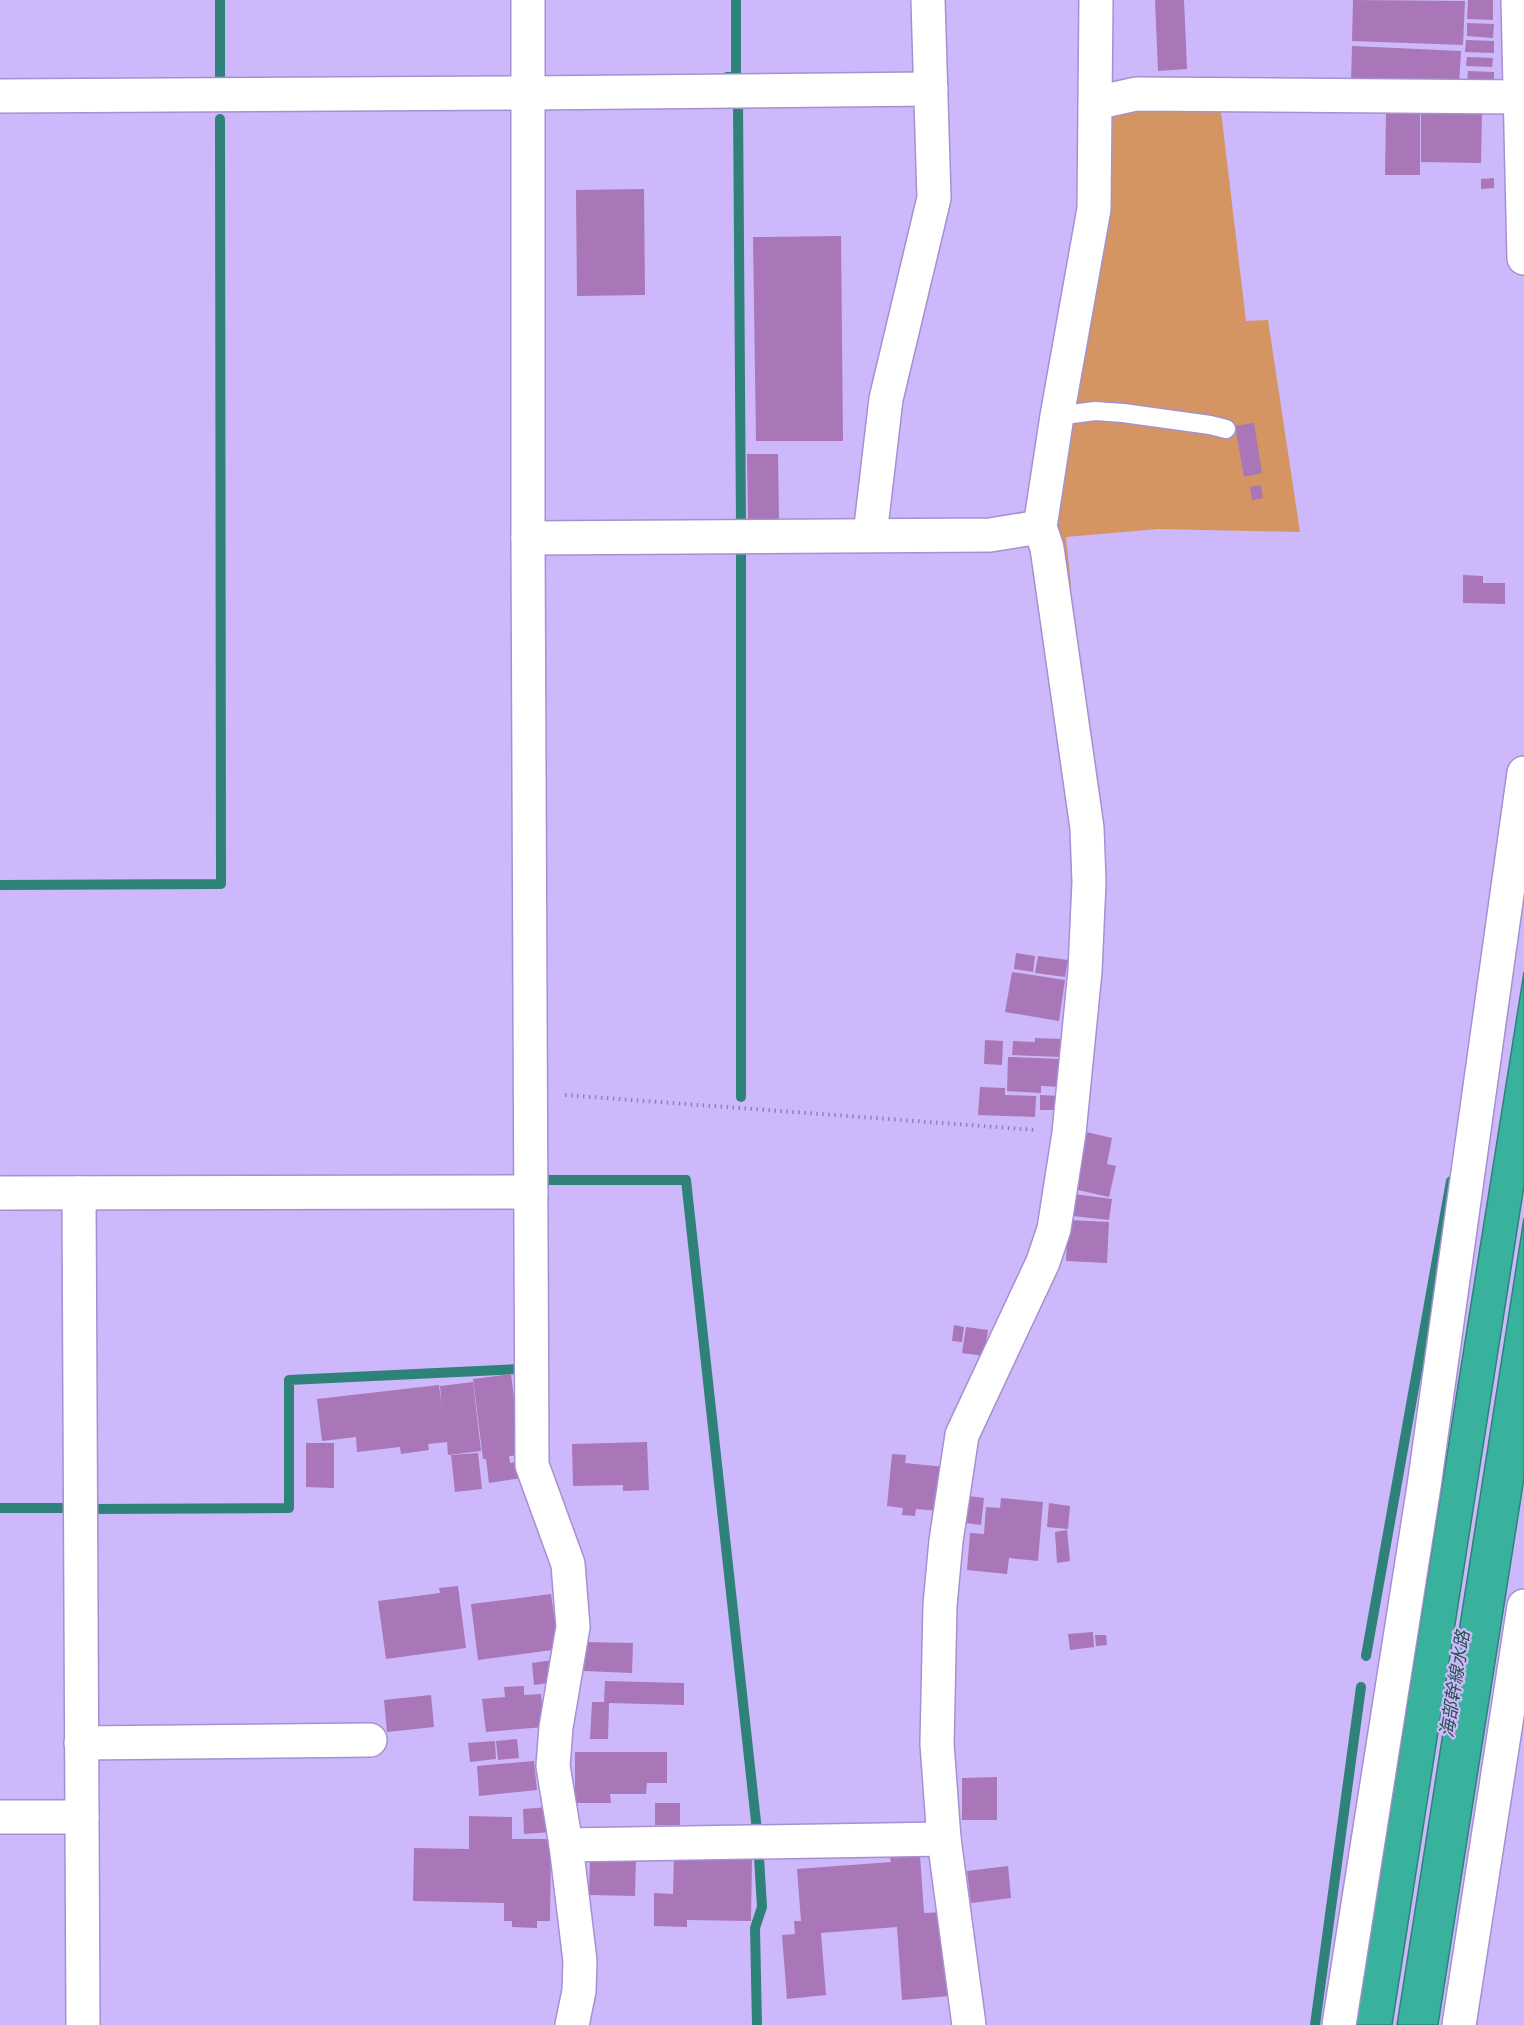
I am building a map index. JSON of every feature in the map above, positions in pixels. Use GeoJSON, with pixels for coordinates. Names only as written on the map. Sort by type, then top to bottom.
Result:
{"type":"FeatureCollection","features":[{"type":"Feature","properties":{"kind":"street"},"geometry":{"type":"LineString","coordinates":[[528,0],[532,1465],[568,1564],[573,1627],[556,1727],[553,1766],[566,1845],[580,1961],[579,1991],[572,2025]]}},
{"type":"Feature","properties":{"kind":"street"},"geometry":{"type":"LineString","coordinates":[[870,535],[886,399],[934,198],[928,0]]}},
{"type":"Feature","properties":{"kind":"street"},"geometry":{"type":"LineString","coordinates":[[969,2025],[944,1839],[937,1744],[940,1605],[946,1541],[963,1435],[1043,1262],[1054,1229],[1069,1133],[1085,971],[1089,882],[1087,828],[1047,548],[1040,527],[1094,209],[1096,0]]}},
{"type":"Feature","properties":{"kind":"street"},"geometry":{"type":"LineString","coordinates":[[1518,0],[1524,258]]}},
{"type":"Feature","properties":{"kind":"street"},"geometry":{"type":"LineString","coordinates":[[0,96],[931,89]]}},
{"type":"Feature","properties":{"kind":"street"},"geometry":{"type":"LineString","coordinates":[[1096,103],[1136,94],[1520,97]]}},
{"type":"Feature","properties":{"kind":"street"},"geometry":{"type":"LineString","coordinates":[[528,538],[990,535],[1040,527]]}},
{"type":"Feature","properties":{"kind":"street"},"geometry":{"type":"LineString","coordinates":[[1340,2025],[1424,1486],[1524,773]]}},
{"type":"Feature","properties":{"kind":"street"},"geometry":{"type":"LineString","coordinates":[[0,1193],[531,1192]]}},
{"type":"Feature","properties":{"kind":"street"},"geometry":{"type":"LineString","coordinates":[[79,1193],[83,2025]]}},
{"type":"Feature","properties":{"kind":"street"},"geometry":{"type":"LineString","coordinates":[[1459,2025],[1524,1606]]}},
{"type":"Feature","properties":{"kind":"street"},"geometry":{"type":"LineString","coordinates":[[81,1743],[370,1740]]}},
{"type":"Feature","properties":{"kind":"street"},"geometry":{"type":"LineString","coordinates":[[0,1817],[82,1817]]}},
{"type":"Feature","properties":{"kind":"street"},"geometry":{"type":"LineString","coordinates":[[566,1845],[944,1839]]}},
{"type":"Feature","properties":{"kind":"lane"},"geometry":{"type":"LineString","coordinates":[[1057,417],[1095,411],[1210,424],[1226,429]]}},
{"type":"Feature","properties":{"kind":"path"},"geometry":{"type":"LineString","coordinates":[[530,1093],[1069,1133]]}},
{"type":"Feature","properties":{"kind":"shaded area"},"geometry":{"type":"Polygon","coordinates":[[[1220,103],[1246,321],[1268,320],[1300,532],[1158,529],[1066,537],[1071,585],[1061,600],[1049,533],[1104,132],[1111,116],[1127,106],[1220,103]]]}},
{"type":"Feature","properties":{"kind":"water"},"geometry":{"type":"Polygon","coordinates":[[[1524,972],[1524,1186],[1392,2025],[1356,2025],[1524,972]]]}},
{"type":"Feature","properties":{"kind":"water","name":"海部幹線水路"},"geometry":{"type":"Polygon","coordinates":[[[1524,1218],[1524,1478],[1438,2025],[1397,2025],[1524,1218]]]}},
{"type":"Feature","properties":{"kind":"building"},"geometry":{"type":"Polygon","coordinates":[[[1155,0],[1184,0],[1187,69],[1158,71],[1155,0]]]}},
{"type":"Feature","properties":{"kind":"building"},"geometry":{"type":"Polygon","coordinates":[[[1353,0],[1465,1],[1463,45],[1352,41],[1353,0]]]}},
{"type":"Feature","properties":{"kind":"building"},"geometry":{"type":"Polygon","coordinates":[[[1468,0],[1493,0],[1493,20],[1467,19],[1468,0]]]}},
{"type":"Feature","properties":{"kind":"building"},"geometry":{"type":"Polygon","coordinates":[[[1467,23],[1494,24],[1493,38],[1467,36],[1467,23]]]}},
{"type":"Feature","properties":{"kind":"building"},"geometry":{"type":"Polygon","coordinates":[[[1466,40],[1494,41],[1494,53],[1465,52],[1466,40]]]}},
{"type":"Feature","properties":{"kind":"building"},"geometry":{"type":"Polygon","coordinates":[[[1352,46],[1461,51],[1459,86],[1351,82],[1352,46]]]}},
{"type":"Feature","properties":{"kind":"building"},"geometry":{"type":"Polygon","coordinates":[[[1467,57],[1493,58],[1492,67],[1466,66],[1467,57]]]}},
{"type":"Feature","properties":{"kind":"building"},"geometry":{"type":"Polygon","coordinates":[[[1468,71],[1494,72],[1494,83],[1467,82],[1468,71]]]}},
{"type":"Feature","properties":{"kind":"building"},"geometry":{"type":"Polygon","coordinates":[[[1421,111],[1482,112],[1481,163],[1421,162],[1421,111]]]}},
{"type":"Feature","properties":{"kind":"building"},"geometry":{"type":"Polygon","coordinates":[[[1386,112],[1420,113],[1420,175],[1385,175],[1386,112]]]}},
{"type":"Feature","properties":{"kind":"building"},"geometry":{"type":"Polygon","coordinates":[[[1494,178],[1494,188],[1481,189],[1481,179],[1494,178]]]}},
{"type":"Feature","properties":{"kind":"building"},"geometry":{"type":"Polygon","coordinates":[[[644,189],[645,295],[577,296],[576,190],[644,189]]]}},
{"type":"Feature","properties":{"kind":"building"},"geometry":{"type":"Polygon","coordinates":[[[841,236],[843,441],[756,441],[753,237],[841,236]]]}},
{"type":"Feature","properties":{"kind":"building"},"geometry":{"type":"Polygon","coordinates":[[[1254,423],[1262,473],[1244,477],[1235,426],[1254,423]]]}},
{"type":"Feature","properties":{"kind":"building"},"geometry":{"type":"Polygon","coordinates":[[[747,454],[778,454],[779,522],[748,523],[747,454]]]}},
{"type":"Feature","properties":{"kind":"building"},"geometry":{"type":"Polygon","coordinates":[[[1261,485],[1263,498],[1252,500],[1250,487],[1261,485]]]}},
{"type":"Feature","properties":{"kind":"building"},"geometry":{"type":"Polygon","coordinates":[[[1463,575],[1483,576],[1483,583],[1505,583],[1505,604],[1463,603],[1463,575]]]}},
{"type":"Feature","properties":{"kind":"building"},"geometry":{"type":"Polygon","coordinates":[[[1016,953],[1035,956],[1033,972],[1014,969],[1016,953]]]}},
{"type":"Feature","properties":{"kind":"building"},"geometry":{"type":"Polygon","coordinates":[[[1038,956],[1068,960],[1065,977],[1035,973],[1038,956]]]}},
{"type":"Feature","properties":{"kind":"building"},"geometry":{"type":"Polygon","coordinates":[[[1012,972],[1065,980],[1059,1021],[1005,1012],[1012,972]]]}},
{"type":"Feature","properties":{"kind":"building"},"geometry":{"type":"Polygon","coordinates":[[[1035,1038],[1063,1039],[1062,1057],[1012,1055],[1013,1041],[1035,1042],[1035,1038]]]}},
{"type":"Feature","properties":{"kind":"building"},"geometry":{"type":"Polygon","coordinates":[[[985,1040],[1003,1041],[1002,1065],[984,1064],[985,1040]]]}},
{"type":"Feature","properties":{"kind":"building"},"geometry":{"type":"Polygon","coordinates":[[[1008,1057],[1062,1059],[1061,1087],[1041,1086],[1041,1093],[1007,1091],[1008,1057]]]}},
{"type":"Feature","properties":{"kind":"building"},"geometry":{"type":"Polygon","coordinates":[[[980,1087],[1005,1088],[1005,1095],[1036,1096],[1035,1117],[978,1115],[980,1087]]]}},
{"type":"Feature","properties":{"kind":"building"},"geometry":{"type":"Polygon","coordinates":[[[1040,1095],[1061,1096],[1061,1110],[1040,1110],[1040,1095]]]}},
{"type":"Feature","properties":{"kind":"building"},"geometry":{"type":"Polygon","coordinates":[[[1082,1131],[1112,1138],[1107,1164],[1116,1166],[1109,1197],[1069,1188],[1082,1131]]]}},
{"type":"Feature","properties":{"kind":"building"},"geometry":{"type":"Polygon","coordinates":[[[1066,1193],[1112,1199],[1109,1220],[1064,1215],[1066,1193]]]}},
{"type":"Feature","properties":{"kind":"building"},"geometry":{"type":"Polygon","coordinates":[[[1068,1220],[1109,1222],[1107,1263],[1066,1261],[1068,1220]]]}},
{"type":"Feature","properties":{"kind":"building"},"geometry":{"type":"Polygon","coordinates":[[[954,1325],[964,1327],[962,1342],[952,1341],[954,1325]]]}},
{"type":"Feature","properties":{"kind":"building"},"geometry":{"type":"Polygon","coordinates":[[[966,1327],[988,1330],[984,1356],[962,1353],[966,1327]]]}},
{"type":"Feature","properties":{"kind":"building"},"geometry":{"type":"Polygon","coordinates":[[[511,1374],[521,1455],[509,1456],[510,1463],[520,1461],[522,1478],[489,1483],[486,1459],[483,1459],[473,1379],[511,1374]]]}},
{"type":"Feature","properties":{"kind":"building"},"geometry":{"type":"Polygon","coordinates":[[[473,1382],[481,1451],[448,1455],[447,1442],[428,1444],[429,1450],[401,1454],[400,1447],[357,1452],[356,1437],[322,1441],[317,1399],[439,1385],[442,1408],[440,1386],[473,1382]]]}},
{"type":"Feature","properties":{"kind":"building"},"geometry":{"type":"Polygon","coordinates":[[[647,1442],[649,1490],[623,1491],[623,1485],[573,1486],[572,1444],[647,1442]]]}},
{"type":"Feature","properties":{"kind":"building"},"geometry":{"type":"Polygon","coordinates":[[[306,1443],[334,1443],[334,1488],[306,1487],[306,1443]]]}},
{"type":"Feature","properties":{"kind":"building"},"geometry":{"type":"Polygon","coordinates":[[[478,1453],[482,1489],[455,1492],[451,1455],[478,1453]]]}},
{"type":"Feature","properties":{"kind":"building"},"geometry":{"type":"Polygon","coordinates":[[[892,1454],[906,1455],[905,1463],[945,1467],[940,1511],[916,1509],[915,1516],[902,1515],[903,1508],[887,1506],[892,1454]]]}},
{"type":"Feature","properties":{"kind":"building"},"geometry":{"type":"Polygon","coordinates":[[[969,1496],[984,1498],[981,1525],[966,1523],[969,1496]]]}},
{"type":"Feature","properties":{"kind":"building"},"geometry":{"type":"Polygon","coordinates":[[[1001,1498],[1043,1502],[1038,1561],[1009,1558],[1007,1574],[967,1570],[970,1533],[984,1534],[986,1507],[1000,1508],[1001,1498]]]}},
{"type":"Feature","properties":{"kind":"building"},"geometry":{"type":"Polygon","coordinates":[[[1049,1503],[1070,1506],[1068,1529],[1047,1527],[1049,1503]]]}},
{"type":"Feature","properties":{"kind":"building"},"geometry":{"type":"Polygon","coordinates":[[[1067,1530],[1070,1561],[1057,1563],[1055,1532],[1067,1530]]]}},
{"type":"Feature","properties":{"kind":"building"},"geometry":{"type":"Polygon","coordinates":[[[458,1586],[466,1648],[386,1659],[378,1601],[440,1593],[439,1588],[458,1586]]]}},
{"type":"Feature","properties":{"kind":"building"},"geometry":{"type":"Polygon","coordinates":[[[551,1594],[559,1649],[478,1660],[471,1604],[551,1594]]]}},
{"type":"Feature","properties":{"kind":"building"},"geometry":{"type":"Polygon","coordinates":[[[1093,1632],[1094,1647],[1070,1650],[1068,1634],[1093,1632]]]}},
{"type":"Feature","properties":{"kind":"building"},"geometry":{"type":"Polygon","coordinates":[[[1095,1635],[1106,1635],[1107,1645],[1096,1646],[1095,1635]]]}},
{"type":"Feature","properties":{"kind":"building"},"geometry":{"type":"Polygon","coordinates":[[[585,1642],[633,1643],[632,1673],[584,1671],[585,1642]]]}},
{"type":"Feature","properties":{"kind":"building"},"geometry":{"type":"Polygon","coordinates":[[[553,1660],[556,1682],[534,1685],[532,1663],[553,1660]]]}},
{"type":"Feature","properties":{"kind":"building"},"geometry":{"type":"Polygon","coordinates":[[[605,1681],[684,1683],[684,1705],[609,1703],[608,1739],[590,1739],[592,1702],[604,1702],[605,1681]]]}},
{"type":"Feature","properties":{"kind":"building"},"geometry":{"type":"Polygon","coordinates":[[[524,1686],[524,1695],[541,1694],[544,1727],[486,1732],[482,1699],[505,1697],[504,1687],[524,1686]]]}},
{"type":"Feature","properties":{"kind":"building"},"geometry":{"type":"Polygon","coordinates":[[[431,1695],[434,1727],[387,1732],[384,1700],[431,1695]]]}},
{"type":"Feature","properties":{"kind":"building"},"geometry":{"type":"Polygon","coordinates":[[[517,1739],[519,1758],[498,1760],[496,1741],[517,1739]]]}},
{"type":"Feature","properties":{"kind":"building"},"geometry":{"type":"Polygon","coordinates":[[[495,1741],[496,1759],[470,1762],[468,1743],[495,1741]]]}},
{"type":"Feature","properties":{"kind":"building"},"geometry":{"type":"Polygon","coordinates":[[[575,1752],[667,1752],[667,1783],[647,1783],[646,1794],[610,1794],[611,1803],[575,1803],[575,1752]]]}},
{"type":"Feature","properties":{"kind":"building"},"geometry":{"type":"Polygon","coordinates":[[[534,1761],[537,1790],[479,1796],[477,1766],[534,1761]]]}},
{"type":"Feature","properties":{"kind":"building"},"geometry":{"type":"Polygon","coordinates":[[[997,1777],[997,1820],[962,1820],[962,1778],[997,1777]]]}},
{"type":"Feature","properties":{"kind":"building"},"geometry":{"type":"Polygon","coordinates":[[[655,1803],[680,1803],[680,1825],[655,1825],[655,1803]]]}},
{"type":"Feature","properties":{"kind":"building"},"geometry":{"type":"Polygon","coordinates":[[[549,1807],[551,1832],[524,1834],[523,1809],[549,1807]]]}},
{"type":"Feature","properties":{"kind":"building"},"geometry":{"type":"Polygon","coordinates":[[[469,1816],[512,1817],[512,1839],[551,1839],[550,1921],[537,1921],[537,1928],[512,1927],[512,1921],[504,1921],[504,1903],[413,1901],[414,1848],[469,1849],[469,1816]]]}},
{"type":"Feature","properties":{"kind":"building"},"geometry":{"type":"Polygon","coordinates":[[[590,1855],[636,1855],[635,1896],[589,1895],[590,1855]]]}},
{"type":"Feature","properties":{"kind":"building"},"geometry":{"type":"Polygon","coordinates":[[[920,1855],[924,1913],[943,1912],[950,1996],[902,2000],[897,1927],[821,1933],[826,1995],[787,1999],[782,1935],[795,1934],[794,1921],[801,1921],[797,1869],[891,1862],[890,1858],[920,1855]]]}},
{"type":"Feature","properties":{"kind":"building"},"geometry":{"type":"Polygon","coordinates":[[[674,1857],[752,1858],[751,1921],[687,1920],[687,1927],[654,1926],[654,1893],[673,1894],[674,1857]]]}},
{"type":"Feature","properties":{"kind":"building"},"geometry":{"type":"Polygon","coordinates":[[[1008,1866],[1011,1898],[971,1903],[967,1871],[1008,1866]]]}},
{"type":"Feature","properties":{"kind":"waterway"},"geometry":{"type":"LineString","coordinates":[[220,0],[220,80]]}},
{"type":"Feature","properties":{"kind":"waterway"},"geometry":{"type":"LineString","coordinates":[[727,77],[736,77],[736,0]]}},
{"type":"Feature","properties":{"kind":"waterway"},"geometry":{"type":"LineString","coordinates":[[738,102],[741,523]]}},
{"type":"Feature","properties":{"kind":"waterway"},"geometry":{"type":"LineString","coordinates":[[0,885],[221,884],[220,119]]}},
{"type":"Feature","properties":{"kind":"waterway"},"geometry":{"type":"LineString","coordinates":[[741,551],[741,1097]]}},
{"type":"Feature","properties":{"kind":"waterway"},"geometry":{"type":"LineString","coordinates":[[538,1180],[686,1180],[757,1831]]}},
{"type":"Feature","properties":{"kind":"waterway"},"geometry":{"type":"LineString","coordinates":[[1366,1656],[1451,1181]]}},
{"type":"Feature","properties":{"kind":"waterway"},"geometry":{"type":"LineString","coordinates":[[90,1509],[289,1508],[289,1380],[519,1369]]}},
{"type":"Feature","properties":{"kind":"waterway"},"geometry":{"type":"LineString","coordinates":[[0,1508],[69,1508]]}},
{"type":"Feature","properties":{"kind":"waterway"},"geometry":{"type":"LineString","coordinates":[[1315,2025],[1361,1687]]}},
{"type":"Feature","properties":{"kind":"waterway"},"geometry":{"type":"LineString","coordinates":[[757,2025],[755,1928],[762,1907],[759,1857]]}}]}
